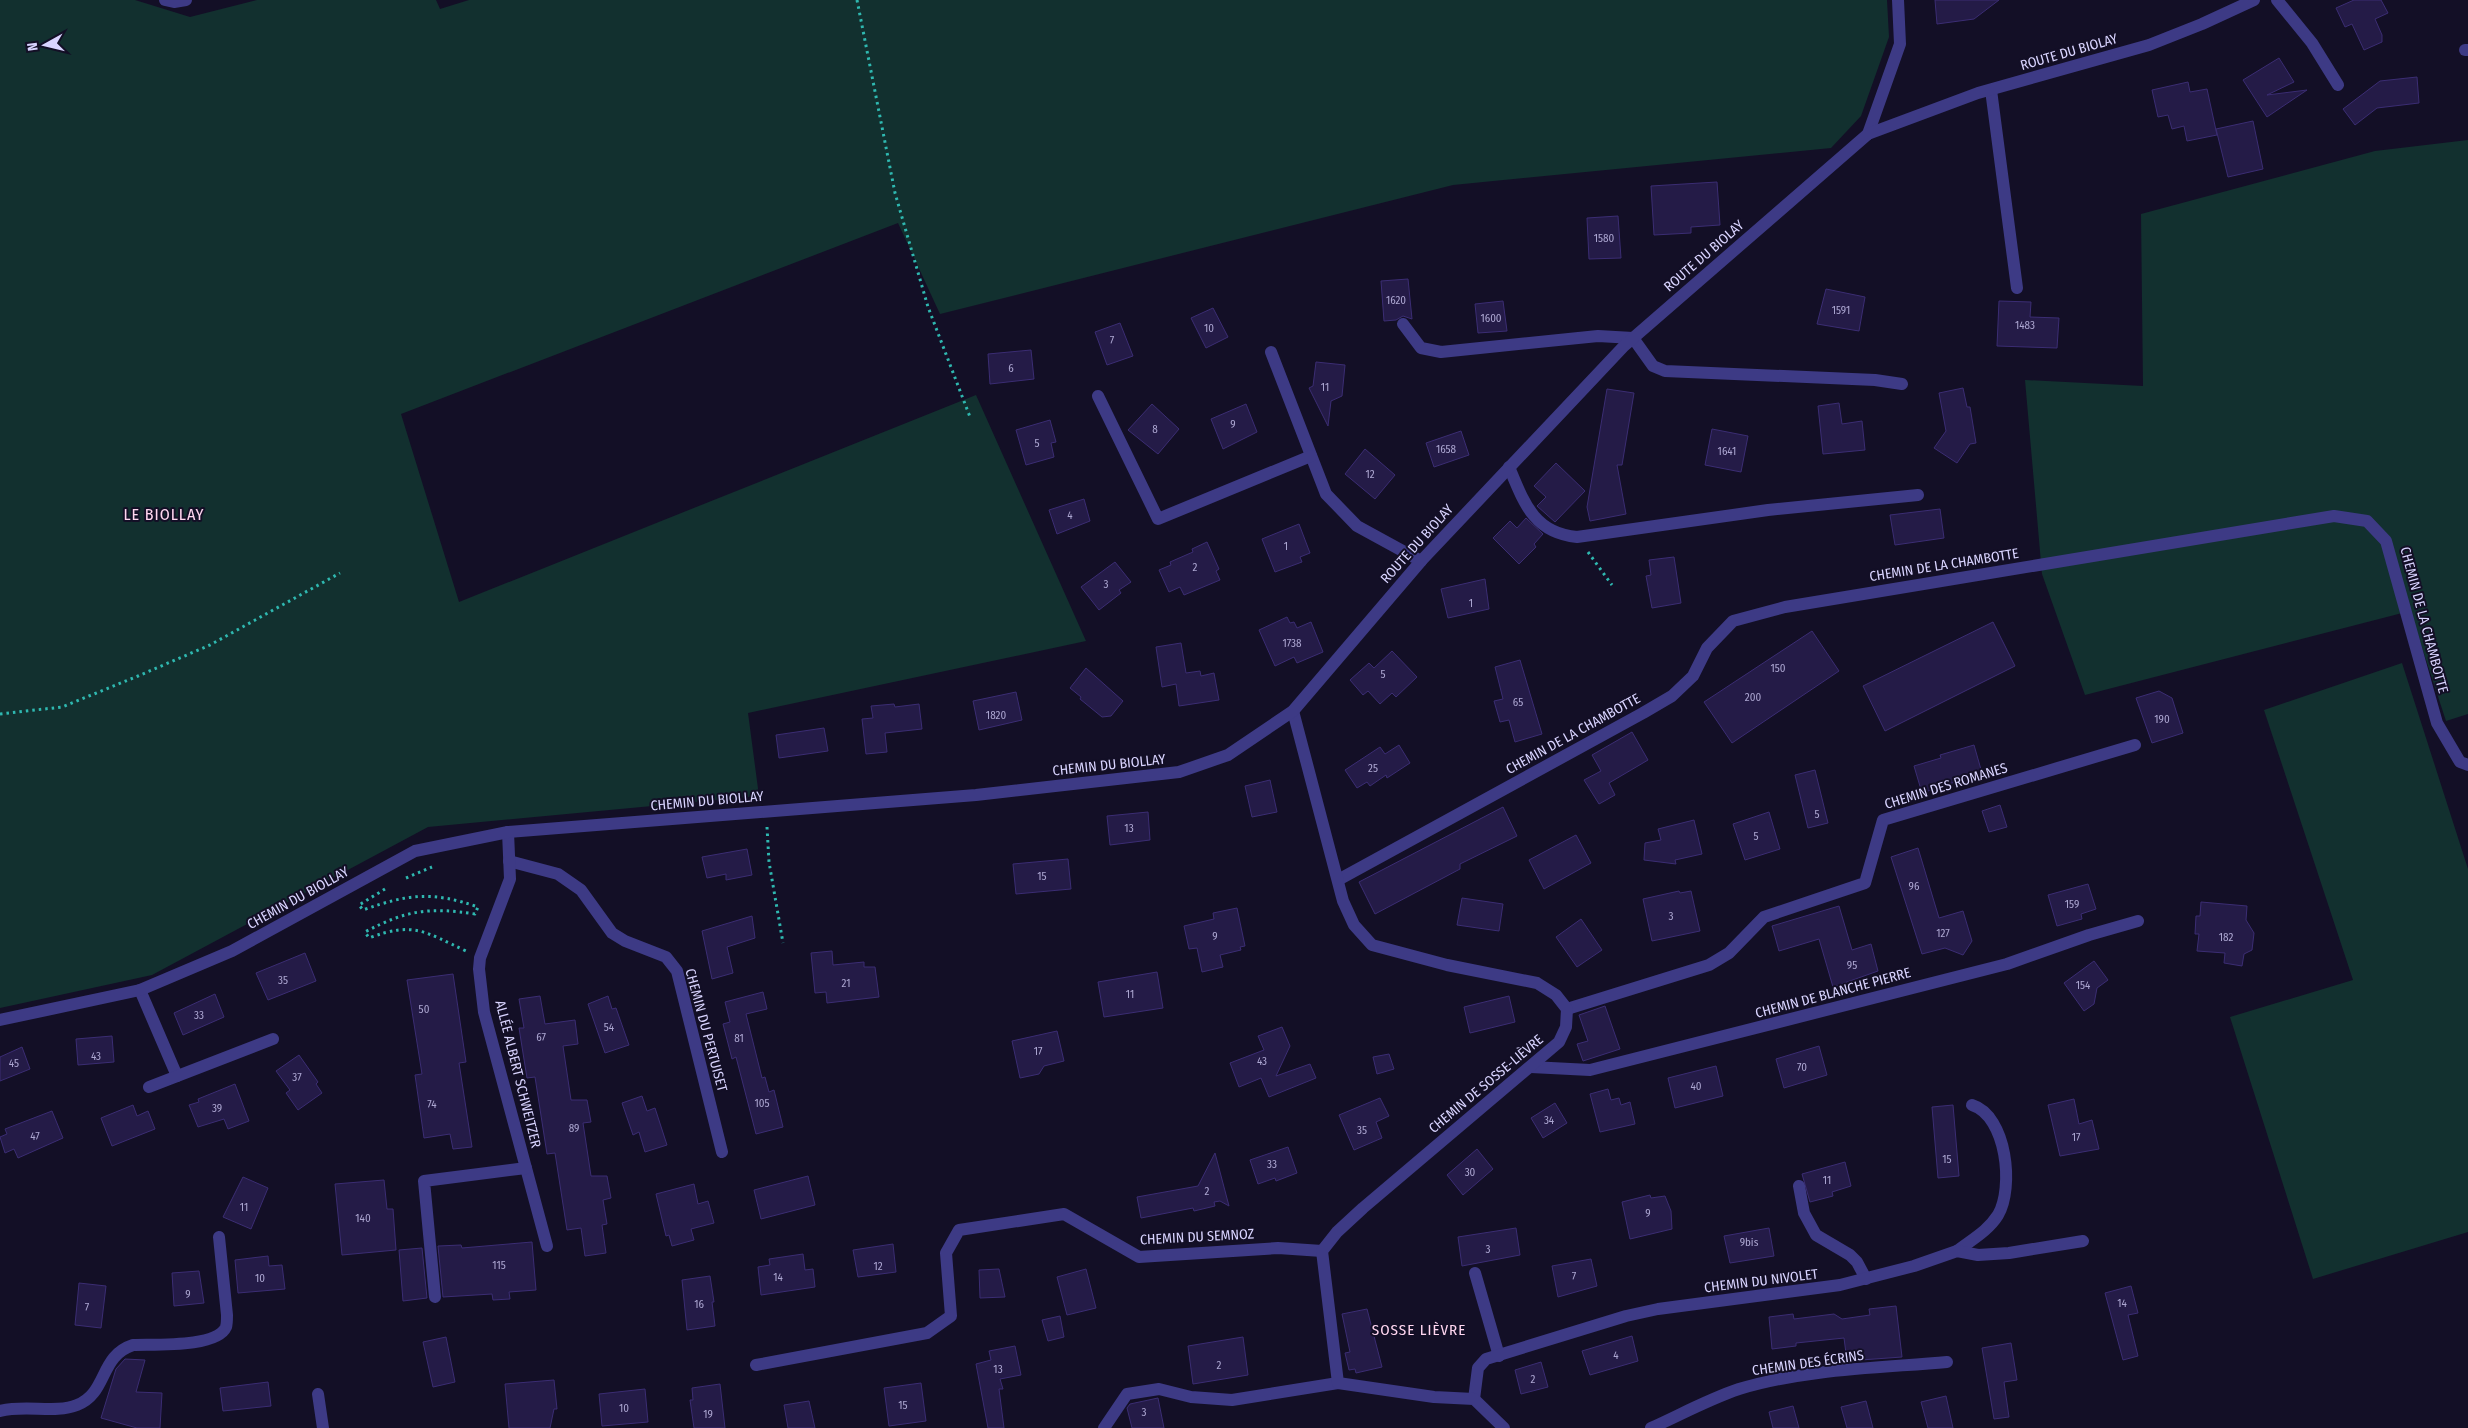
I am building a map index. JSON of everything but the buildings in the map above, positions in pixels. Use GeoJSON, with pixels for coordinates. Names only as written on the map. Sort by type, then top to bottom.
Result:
{"type":"FeatureCollection","features":[{"type":"Feature","properties":{"kind":"street"},"geometry":{"type":"LineString","coordinates":[[165,0],[174,2],[186,0]]}},
{"type":"Feature","properties":{"kind":"street"},"geometry":{"type":"LineString","coordinates":[[1868,134],[1900,44],[1898,0]]}},
{"type":"Feature","properties":{"kind":"street","name":"ROUTE DU BIOLAY"},"geometry":{"type":"LineString","coordinates":[[1293,711],[1421,560],[1633,338],[1868,134],[1992,90],[2149,45],[2202,24],[2254,0]]}},
{"type":"Feature","properties":{"kind":"street"},"geometry":{"type":"LineString","coordinates":[[2277,0],[2312,43],[2338,85]]}},
{"type":"Feature","properties":{"kind":"street"},"geometry":{"type":"LineString","coordinates":[[1992,90],[2017,288]]}},
{"type":"Feature","properties":{"kind":"street"},"geometry":{"type":"LineString","coordinates":[[1403,324],[1422,348],[1441,352],[1598,336],[1633,338],[1653,366],[1665,371],[1876,380],[1902,384]]}},
{"type":"Feature","properties":{"kind":"street"},"geometry":{"type":"LineString","coordinates":[[1271,352],[1326,494],[1357,526],[1421,560]]}},
{"type":"Feature","properties":{"kind":"street"},"geometry":{"type":"LineString","coordinates":[[1098,396],[1158,519],[1311,456]]}},
{"type":"Feature","properties":{"kind":"street"},"geometry":{"type":"LineString","coordinates":[[1509,467],[1523,501],[1534,517],[1549,531],[1563,536],[1577,537],[1759,512],[1918,495]]}},
{"type":"Feature","properties":{"kind":"street","name":"CHEMIN DE LA CHAMBOTTE"},"geometry":{"type":"LineString","coordinates":[[1338,880],[1672,696],[1693,676],[1707,648],[1733,621],[1786,607],[2334,516],[2367,521],[2386,540],[2436,723],[2460,762],[2468,765]]}},
{"type":"Feature","properties":{"kind":"street"},"geometry":{"type":"LineString","coordinates":[[1293,711],[1343,901],[1354,925],[1372,946],[1447,965],[1537,983],[1556,995],[1567,1009]]}},
{"type":"Feature","properties":{"kind":"street","name":"CHEMIN DU BIOLLAY"},"geometry":{"type":"LineString","coordinates":[[0,1020],[140,990],[232,951],[415,851],[508,832],[976,795],[1179,772],[1228,755],[1293,711]]}},
{"type":"Feature","properties":{"kind":"street","name":"CHEMIN DES ROMANES"},"geometry":{"type":"LineString","coordinates":[[1567,1009],[1709,965],[1729,953],[1764,917],[1865,883],[1883,820],[2136,745]]}},
{"type":"Feature","properties":{"kind":"street","name":"ALLÉE ALBERT SCHWEITZER"},"geometry":{"type":"LineString","coordinates":[[435,1297],[424,1181],[526,1168],[484,1012],[479,969],[480,958],[510,879],[508,832]]}},
{"type":"Feature","properties":{"kind":"street","name":"CHEMIN DU PERTUISET"},"geometry":{"type":"LineString","coordinates":[[509,861],[558,874],[582,890],[612,933],[625,941],[649,948],[666,957],[677,971],[722,1152]]}},
{"type":"Feature","properties":{"kind":"street","name":"CHEMIN DE BLANCHE PIERRE"},"geometry":{"type":"LineString","coordinates":[[1531,1067],[1590,1070],[2007,964],[2090,935],[2138,921]]}},
{"type":"Feature","properties":{"kind":"street"},"geometry":{"type":"LineString","coordinates":[[140,990],[177,1076]]}},
{"type":"Feature","properties":{"kind":"street","name":"CHEMIN DE SOSSE-LIÈVRE"},"geometry":{"type":"LineString","coordinates":[[1322,1251],[1337,1232],[1362,1208],[1559,1042],[1566,1027],[1567,1009]]}},
{"type":"Feature","properties":{"kind":"street"},"geometry":{"type":"LineString","coordinates":[[149,1087],[273,1039]]}},
{"type":"Feature","properties":{"kind":"street"},"geometry":{"type":"LineString","coordinates":[[1957,1251],[1982,1233],[1999,1214],[2006,1186],[2002,1147],[1997,1128],[1990,1116],[1980,1108],[1972,1105]]}},
{"type":"Feature","properties":{"kind":"street"},"geometry":{"type":"LineString","coordinates":[[526,1168],[547,1246]]}},
{"type":"Feature","properties":{"kind":"street"},"geometry":{"type":"LineString","coordinates":[[1799,1186],[1804,1213],[1816,1235],[1850,1255],[1857,1262],[1866,1279]]}},
{"type":"Feature","properties":{"kind":"street","name":"CHEMIN DU SEMNOZ"},"geometry":{"type":"LineString","coordinates":[[756,1365],[927,1333],[951,1316],[946,1253],[960,1230],[1064,1214],[1139,1258],[1278,1248],[1322,1251]]}},
{"type":"Feature","properties":{"kind":"street"},"geometry":{"type":"LineString","coordinates":[[0,1411],[16,1406],[53,1408],[76,1406],[95,1394],[106,1368],[116,1353],[124,1348],[132,1345],[205,1341],[219,1335],[227,1326],[219,1237]]}},
{"type":"Feature","properties":{"kind":"street","name":"CHEMIN DU NIVOLET"},"geometry":{"type":"LineString","coordinates":[[1474,1398],[1478,1368],[1486,1359],[1626,1316],[1658,1309],[1809,1290],[1866,1279],[1914,1266],[1957,1251],[1978,1255],[2009,1253],[2083,1241]]}},
{"type":"Feature","properties":{"kind":"street"},"geometry":{"type":"LineString","coordinates":[[1322,1251],[1338,1383]]}},
{"type":"Feature","properties":{"kind":"street"},"geometry":{"type":"LineString","coordinates":[[1476,1273],[1498,1356]]}},
{"type":"Feature","properties":{"kind":"street","name":"CHEMIN DES ÉCRINS"},"geometry":{"type":"LineString","coordinates":[[1651,1428],[1736,1390],[1764,1382],[1820,1374],[1947,1362]]}},
{"type":"Feature","properties":{"kind":"street"},"geometry":{"type":"LineString","coordinates":[[1104,1428],[1128,1394],[1159,1389],[1191,1397],[1232,1400],[1338,1383],[1434,1397],[1474,1398],[1504,1428]]}},
{"type":"Feature","properties":{"kind":"street"},"geometry":{"type":"LineString","coordinates":[[318,1394],[323,1428]]}},
{"type":"Feature","properties":{"kind":"path"},"geometry":{"type":"LineString","coordinates":[[857,0],[895,193],[928,307],[970,417]]}},
{"type":"Feature","properties":{"kind":"path"},"geometry":{"type":"LineString","coordinates":[[1577,537],[1612,585]]}},
{"type":"Feature","properties":{"kind":"path"},"geometry":{"type":"LineString","coordinates":[[0,714],[62,706],[138,676],[210,646],[340,574]]}},
{"type":"Feature","properties":{"kind":"path"},"geometry":{"type":"LineString","coordinates":[[766,811],[769,862],[784,943]]}},
{"type":"Feature","properties":{"kind":"path"},"geometry":{"type":"LineString","coordinates":[[399,881],[449,860],[446,845]]}},
{"type":"Feature","properties":{"kind":"path"},"geometry":{"type":"LineString","coordinates":[[391,886],[359,905],[363,910],[393,899],[421,895],[450,897],[478,907],[475,914],[443,909],[416,911],[388,920],[365,932],[369,938],[398,929],[420,929],[480,958]]}},
{"type":"Feature","properties":{"kind":"green space"},"geometry":{"type":"Polygon","coordinates":[[[0,0],[135,0],[190,17],[257,0],[436,0],[440,9],[469,0],[1887,0],[1889,37],[1861,116],[1831,148],[1453,185],[940,314],[898,223],[401,414],[459,602],[976,395],[1086,641],[748,713],[759,796],[428,827],[152,975],[0,1008],[0,0]]]}},
{"type":"Feature","properties":{"kind":"green space"},"geometry":{"type":"Polygon","coordinates":[[[2468,140],[2468,714],[2446,721],[2410,611],[2085,695],[2042,574],[2025,380],[2143,386],[2141,214],[2375,151],[2468,140]]]}},
{"type":"Feature","properties":{"kind":"green space"},"geometry":{"type":"Polygon","coordinates":[[[2402,663],[2468,869],[2468,1232],[2313,1279],[2230,1017],[2353,980],[2264,710],[2402,663]]]}},
{"type":"Feature","properties":{"kind":"district","name":"LE BIOLLAY"},"geometry":{"type":"Point","coordinates":[164,514]}},
{"type":"Feature","properties":{"kind":"district","name":"SOSSE LIÈVRE"},"geometry":{"type":"Point","coordinates":[1419,1330]}}]}
